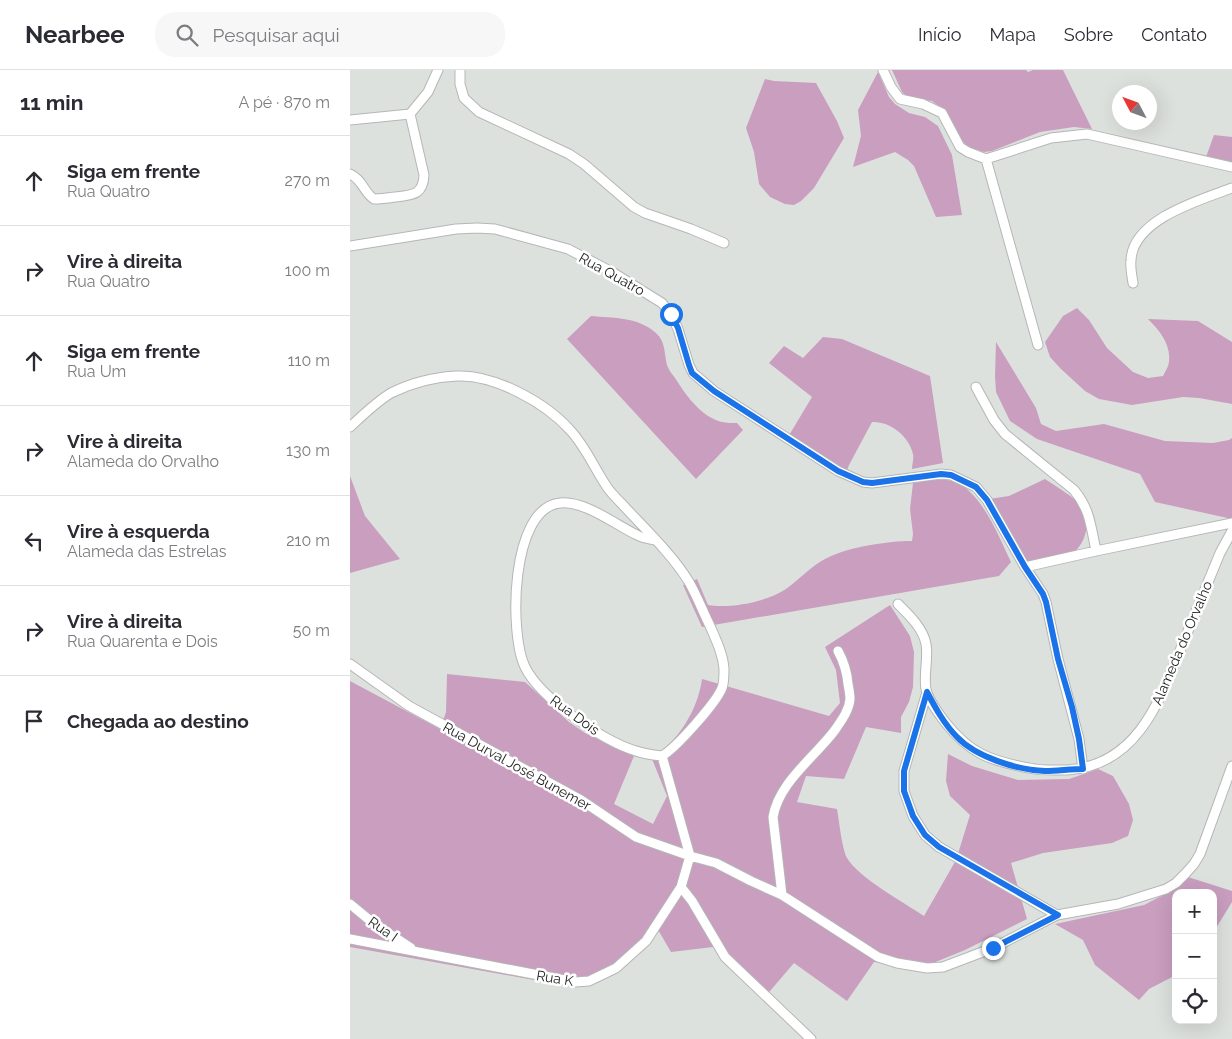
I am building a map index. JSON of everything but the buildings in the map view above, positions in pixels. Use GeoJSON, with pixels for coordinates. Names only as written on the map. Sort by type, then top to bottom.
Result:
{"type":"FeatureCollection","features":[{"type":"Feature","properties":{"kind":"street"},"geometry":{"type":"LineString","coordinates":[[350,120],[410,114],[428,92],[438,70]]}},
{"type":"Feature","properties":{"kind":"street"},"geometry":{"type":"LineString","coordinates":[[460,70],[460,84],[464,98],[480,112],[569,154],[584,164],[634,207],[645,213],[724,243]]}},
{"type":"Feature","properties":{"kind":"street"},"geometry":{"type":"LineString","coordinates":[[884,70],[891,87],[900,99],[922,104],[942,112],[960,147],[986,158],[1051,138],[1087,134],[1232,168]]}},
{"type":"Feature","properties":{"kind":"street"},"geometry":{"type":"LineString","coordinates":[[350,174],[361,181],[374,199],[413,195],[420,190],[424,184],[424,175],[410,114]]}},
{"type":"Feature","properties":{"kind":"street"},"geometry":{"type":"LineString","coordinates":[[986,158],[1038,345]]}},
{"type":"Feature","properties":{"kind":"street"},"geometry":{"type":"LineString","coordinates":[[1133,283],[1130,260],[1133,250],[1151,224],[1171,212],[1232,188]]}},
{"type":"Feature","properties":{"kind":"street","name":"Rua Quatro"},"geometry":{"type":"LineString","coordinates":[[350,246],[456,229],[477,228],[495,229],[568,249],[612,272],[662,304],[675,321],[689,365],[699,380],[838,471],[863,482],[872,483],[941,474],[958,477],[976,487],[987,500],[1025,567],[1043,594],[1058,659],[1072,707],[1083,769]]}},
{"type":"Feature","properties":{"kind":"street"},"geometry":{"type":"LineString","coordinates":[[350,427],[390,394],[415,383],[458,376],[478,378],[499,384],[525,395],[541,404],[570,429],[583,445],[608,489],[655,540],[688,581],[720,649],[724,670],[722,688],[712,703],[669,751],[662,756],[690,856]]}},
{"type":"Feature","properties":{"kind":"street"},"geometry":{"type":"LineString","coordinates":[[976,387],[994,420],[1005,434],[1074,490],[1080,497],[1087,508],[1096,551]]}},
{"type":"Feature","properties":{"kind":"street","name":"Rua Dois"},"geometry":{"type":"LineString","coordinates":[[655,540],[639,536],[578,505],[559,503],[548,508],[537,515],[530,526],[523,546],[518,578],[516,619],[518,638],[525,666],[542,690],[566,710],[611,740],[641,753],[662,756]]}},
{"type":"Feature","properties":{"kind":"street"},"geometry":{"type":"LineString","coordinates":[[1025,567],[1232,523]]}},
{"type":"Feature","properties":{"kind":"street","name":"Alameda do Orvalho"},"geometry":{"type":"LineString","coordinates":[[898,604],[914,620],[922,634],[926,644],[927,692],[935,708],[956,736],[971,749],[988,758],[1044,771],[1083,769],[1106,761],[1117,754],[1132,742],[1152,714],[1170,676],[1220,553],[1232,531]]}},
{"type":"Feature","properties":{"kind":"street"},"geometry":{"type":"LineString","coordinates":[[782,895],[773,817],[775,805],[787,785],[823,745],[848,709],[850,699],[847,673],[838,651]]}},
{"type":"Feature","properties":{"kind":"street","name":"Rua Durval José Bunemer"},"geometry":{"type":"LineString","coordinates":[[350,664],[409,706],[582,800],[636,837],[716,863],[782,895],[878,957],[911,966],[927,968],[943,967],[993,948],[1058,915],[1118,904],[1166,889],[1176,883],[1194,864],[1200,854],[1232,766]]}},
{"type":"Feature","properties":{"kind":"street"},"geometry":{"type":"LineString","coordinates":[[927,692],[904,771],[904,791],[913,816],[925,835],[939,847],[1058,915]]}},
{"type":"Feature","properties":{"kind":"street","name":"Rua K"},"geometry":{"type":"LineString","coordinates":[[350,939],[574,982],[589,981],[616,968],[646,941],[680,887],[690,856]]}},
{"type":"Feature","properties":{"kind":"street"},"geometry":{"type":"LineString","coordinates":[[680,887],[692,901],[724,958],[811,1039]]}},
{"type":"Feature","properties":{"kind":"street","name":"Rua I"},"geometry":{"type":"LineString","coordinates":[[350,904],[398,940],[418,952]]}},
{"type":"Feature","properties":{"kind":"shaded area"},"geometry":{"type":"Polygon","coordinates":[[[892,70],[1026,70],[1028,72],[1033,70],[1063,70],[1092,129],[1074,127],[1040,132],[992,151],[984,152],[968,147],[957,135],[950,117],[932,101],[908,98],[902,92],[892,70]]]}},
{"type":"Feature","properties":{"kind":"shaded area"},"geometry":{"type":"Polygon","coordinates":[[[878,72],[889,97],[895,104],[909,113],[925,117],[938,126],[952,155],[962,215],[936,217],[914,166],[895,152],[853,167],[861,136],[858,110],[878,72]]]}},
{"type":"Feature","properties":{"kind":"shaded area"},"geometry":{"type":"Polygon","coordinates":[[[765,79],[816,83],[844,138],[814,188],[794,205],[785,204],[770,197],[759,184],[754,152],[746,128],[765,79]]]}},
{"type":"Feature","properties":{"kind":"shaded area"},"geometry":{"type":"Polygon","coordinates":[[[1214,135],[1232,137],[1232,164],[1206,157],[1214,135]]]}},
{"type":"Feature","properties":{"kind":"shaded area"},"geometry":{"type":"Polygon","coordinates":[[[1077,308],[1089,320],[1107,348],[1133,372],[1148,378],[1163,376],[1168,365],[1169,355],[1166,343],[1148,319],[1198,321],[1232,342],[1232,404],[1183,397],[1132,405],[1099,399],[1085,391],[1050,357],[1045,342],[1063,316],[1077,308]]]}},
{"type":"Feature","properties":{"kind":"shaded area"},"geometry":{"type":"Polygon","coordinates":[[[591,316],[634,321],[656,333],[662,340],[669,369],[696,406],[715,420],[737,423],[743,430],[696,479],[567,339],[591,316]]]}},
{"type":"Feature","properties":{"kind":"shaded area"},"geometry":{"type":"Polygon","coordinates":[[[823,337],[842,339],[930,376],[943,463],[912,469],[913,454],[907,441],[898,431],[879,422],[872,422],[846,473],[788,437],[812,397],[769,363],[784,346],[803,358],[823,337]]]}},
{"type":"Feature","properties":{"kind":"shaded area"},"geometry":{"type":"Polygon","coordinates":[[[996,342],[1036,408],[1041,424],[1056,431],[1104,424],[1165,441],[1213,443],[1232,438],[1232,519],[1155,502],[1140,474],[1037,439],[1010,421],[996,392],[996,342]]]}},
{"type":"Feature","properties":{"kind":"shaded area"},"geometry":{"type":"Polygon","coordinates":[[[350,476],[365,516],[400,559],[350,573],[350,476]]]}},
{"type":"Feature","properties":{"kind":"shaded area"},"geometry":{"type":"Polygon","coordinates":[[[1045,479],[1081,505],[1086,517],[1086,531],[1077,549],[1062,559],[1043,562],[1023,561],[989,499],[1009,496],[1045,479]]]}},
{"type":"Feature","properties":{"kind":"shaded area"},"geometry":{"type":"Polygon","coordinates":[[[929,480],[953,481],[963,486],[980,504],[995,528],[1011,562],[999,576],[702,627],[683,585],[697,579],[708,605],[726,606],[759,601],[778,594],[818,564],[838,553],[869,545],[912,541],[910,509],[913,483],[929,480]]]}},
{"type":"Feature","properties":{"kind":"shaded area"},"geometry":{"type":"Polygon","coordinates":[[[890,605],[910,636],[914,652],[913,687],[909,702],[901,717],[901,733],[866,727],[844,779],[806,776],[797,802],[837,809],[844,848],[847,858],[853,866],[861,874],[924,916],[956,860],[970,815],[950,796],[946,781],[948,754],[972,766],[1018,780],[1069,779],[1098,769],[1113,776],[1129,804],[1133,820],[1128,836],[1112,843],[1043,853],[1011,863],[1027,919],[965,950],[933,963],[899,965],[874,962],[847,1001],[794,963],[764,998],[724,961],[713,947],[671,952],[657,928],[618,962],[573,987],[350,947],[350,681],[440,729],[446,712],[447,674],[525,682],[569,722],[585,733],[634,756],[614,804],[653,824],[667,796],[652,759],[670,743],[685,724],[696,702],[702,679],[829,716],[840,703],[836,670],[825,647],[890,605]]]}},
{"type":"Feature","properties":{"kind":"shaded area"},"geometry":{"type":"Polygon","coordinates":[[[1188,877],[1232,891],[1232,902],[1217,926],[1217,889],[1174,889],[1188,877]]]}},
{"type":"Feature","properties":{"kind":"shaded area"},"geometry":{"type":"Polygon","coordinates":[[[1172,891],[1172,977],[1149,989],[1139,1000],[1095,965],[1083,940],[1055,924],[1144,905],[1172,891]]]}},
{"type":"Feature","properties":{"kind":"route"},"geometry":{"type":"LineString","coordinates":[[671,314],[678,328],[692,373],[699,380],[754,418],[838,471],[863,482],[872,483],[941,474],[951,475],[976,487],[987,500],[1035,584],[1043,594],[1058,659],[1072,707],[1083,769],[1044,771],[988,758],[971,749],[956,736],[935,708],[927,692],[904,771],[904,791],[913,816],[925,835],[939,847],[1058,915],[993,948]]}}]}
